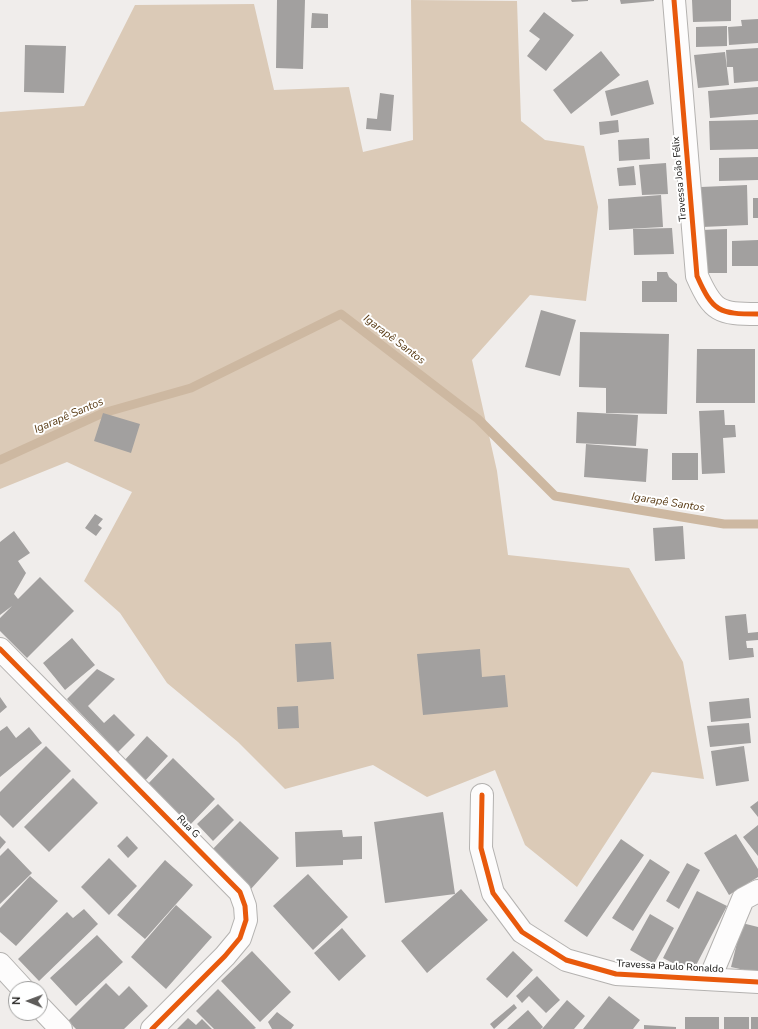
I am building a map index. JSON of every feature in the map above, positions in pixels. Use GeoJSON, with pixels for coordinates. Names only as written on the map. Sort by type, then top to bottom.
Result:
{"type":"FeatureCollection","features":[{"type":"Feature","properties":{"kind":"street","name":"Travessa João Félix"},"geometry":{"type":"LineString","coordinates":[[674,0],[697,276],[707,298],[717,309],[731,313],[758,314]]}},
{"type":"Feature","properties":{"kind":"street","name":"Rua G"},"geometry":{"type":"LineString","coordinates":[[0,649],[240,892],[245,906],[246,920],[240,938],[225,956],[152,1029]]}},
{"type":"Feature","properties":{"kind":"street","name":"Travessa Paulo Ronaldo"},"geometry":{"type":"LineString","coordinates":[[482,796],[481,848],[493,893],[522,932],[566,960],[616,974],[710,978],[758,982]]}},
{"type":"Feature","properties":{"kind":"street"},"geometry":{"type":"LineString","coordinates":[[710,978],[744,899],[758,890]]}},
{"type":"Feature","properties":{"kind":"street"},"geometry":{"type":"LineString","coordinates":[[0,964],[16,981]]}},
{"type":"Feature","properties":{"kind":"street"},"geometry":{"type":"LineString","coordinates":[[48,1015],[61,1029]]}},
{"type":"Feature","properties":{"kind":"shaded area"},"geometry":{"type":"Polygon","coordinates":[[[411,0],[517,1],[521,121],[545,140],[584,146],[598,207],[586,301],[530,295],[472,360],[497,471],[508,555],[629,568],[683,662],[704,779],[652,772],[577,887],[525,845],[495,770],[427,797],[373,765],[285,789],[238,742],[167,683],[120,613],[84,581],[132,492],[67,462],[0,489],[0,112],[84,106],[135,5],[254,4],[274,90],[349,87],[363,152],[413,140],[411,0]]]}},
{"type":"Feature","properties":{"kind":"building"},"geometry":{"type":"Polygon","coordinates":[[[277,0],[305,0],[303,69],[276,68],[277,0]]]}},
{"type":"Feature","properties":{"kind":"building"},"geometry":{"type":"Polygon","coordinates":[[[571,0],[588,0],[588,1],[572,2],[571,0]]]}},
{"type":"Feature","properties":{"kind":"building"},"geometry":{"type":"Polygon","coordinates":[[[620,0],[654,0],[654,1],[621,4],[620,0]]]}},
{"type":"Feature","properties":{"kind":"building"},"geometry":{"type":"Polygon","coordinates":[[[692,0],[731,0],[731,21],[693,22],[692,0]]]}},
{"type":"Feature","properties":{"kind":"building"},"geometry":{"type":"Polygon","coordinates":[[[544,12],[574,35],[546,71],[527,56],[540,39],[529,31],[544,12]]]}},
{"type":"Feature","properties":{"kind":"building"},"geometry":{"type":"Polygon","coordinates":[[[312,13],[328,14],[328,28],[311,28],[312,13]]]}},
{"type":"Feature","properties":{"kind":"building"},"geometry":{"type":"Polygon","coordinates":[[[758,19],[758,43],[729,45],[728,27],[742,26],[741,20],[758,19]]]}},
{"type":"Feature","properties":{"kind":"building"},"geometry":{"type":"Polygon","coordinates":[[[727,26],[727,46],[696,47],[696,27],[727,26]]]}},
{"type":"Feature","properties":{"kind":"building"},"geometry":{"type":"Polygon","coordinates":[[[25,45],[66,46],[64,93],[24,92],[25,45]]]}},
{"type":"Feature","properties":{"kind":"building"},"geometry":{"type":"Polygon","coordinates":[[[758,48],[758,81],[734,83],[733,67],[727,67],[726,50],[758,48]]]}},
{"type":"Feature","properties":{"kind":"building"},"geometry":{"type":"Polygon","coordinates":[[[601,51],[620,75],[571,114],[553,90],[601,51]]]}},
{"type":"Feature","properties":{"kind":"building"},"geometry":{"type":"Polygon","coordinates":[[[725,52],[729,85],[698,88],[694,55],[725,52]]]}},
{"type":"Feature","properties":{"kind":"building"},"geometry":{"type":"Polygon","coordinates":[[[648,80],[654,104],[611,116],[605,91],[648,80]]]}},
{"type":"Feature","properties":{"kind":"building"},"geometry":{"type":"Polygon","coordinates":[[[758,87],[758,114],[710,118],[708,91],[758,87]]]}},
{"type":"Feature","properties":{"kind":"building"},"geometry":{"type":"Polygon","coordinates":[[[380,93],[394,95],[391,131],[366,129],[367,118],[377,119],[380,93]]]}},
{"type":"Feature","properties":{"kind":"building"},"geometry":{"type":"Polygon","coordinates":[[[618,120],[619,132],[600,135],[599,122],[618,120]]]}},
{"type":"Feature","properties":{"kind":"building"},"geometry":{"type":"Polygon","coordinates":[[[758,120],[758,149],[710,150],[709,121],[758,120]]]}},
{"type":"Feature","properties":{"kind":"building"},"geometry":{"type":"Polygon","coordinates":[[[649,138],[650,159],[619,161],[618,140],[649,138]]]}},
{"type":"Feature","properties":{"kind":"building"},"geometry":{"type":"Polygon","coordinates":[[[758,157],[758,180],[719,181],[719,158],[758,157]]]}},
{"type":"Feature","properties":{"kind":"building"},"geometry":{"type":"Polygon","coordinates":[[[666,163],[668,194],[642,195],[639,165],[666,163]]]}},
{"type":"Feature","properties":{"kind":"building"},"geometry":{"type":"Polygon","coordinates":[[[634,166],[636,185],[619,186],[617,168],[634,166]]]}},
{"type":"Feature","properties":{"kind":"building"},"geometry":{"type":"Polygon","coordinates":[[[747,185],[748,225],[702,227],[701,187],[747,185]]]}},
{"type":"Feature","properties":{"kind":"building"},"geometry":{"type":"Polygon","coordinates":[[[661,195],[663,227],[609,230],[608,199],[661,195]]]}},
{"type":"Feature","properties":{"kind":"building"},"geometry":{"type":"Polygon","coordinates":[[[753,198],[758,198],[758,218],[753,218],[753,198]]]}},
{"type":"Feature","properties":{"kind":"building"},"geometry":{"type":"Polygon","coordinates":[[[672,228],[674,254],[634,255],[633,229],[672,228]]]}},
{"type":"Feature","properties":{"kind":"building"},"geometry":{"type":"Polygon","coordinates":[[[727,229],[727,273],[702,273],[702,230],[727,229]]]}},
{"type":"Feature","properties":{"kind":"building"},"geometry":{"type":"Polygon","coordinates":[[[758,240],[758,266],[732,266],[732,241],[758,240]]]}},
{"type":"Feature","properties":{"kind":"building"},"geometry":{"type":"Polygon","coordinates":[[[657,272],[667,272],[669,277],[677,284],[677,302],[642,302],[642,281],[657,281],[657,272]]]}},
{"type":"Feature","properties":{"kind":"building"},"geometry":{"type":"Polygon","coordinates":[[[541,310],[576,320],[560,376],[525,367],[541,310]]]}},
{"type":"Feature","properties":{"kind":"building"},"geometry":{"type":"Polygon","coordinates":[[[580,332],[669,334],[667,414],[606,413],[606,388],[579,387],[580,332]]]}},
{"type":"Feature","properties":{"kind":"building"},"geometry":{"type":"Polygon","coordinates":[[[697,349],[755,349],[755,403],[696,403],[697,349]]]}},
{"type":"Feature","properties":{"kind":"building"},"geometry":{"type":"Polygon","coordinates":[[[724,410],[725,425],[735,425],[736,437],[723,438],[725,473],[702,474],[699,411],[724,410]]]}},
{"type":"Feature","properties":{"kind":"building"},"geometry":{"type":"Polygon","coordinates":[[[577,412],[638,415],[636,446],[576,443],[577,412]]]}},
{"type":"Feature","properties":{"kind":"building"},"geometry":{"type":"Polygon","coordinates":[[[103,413],[140,424],[131,453],[94,441],[103,413]]]}},
{"type":"Feature","properties":{"kind":"building"},"geometry":{"type":"Polygon","coordinates":[[[586,444],[648,449],[646,482],[584,477],[586,444]]]}},
{"type":"Feature","properties":{"kind":"building"},"geometry":{"type":"Polygon","coordinates":[[[672,453],[698,453],[698,480],[672,480],[672,453]]]}},
{"type":"Feature","properties":{"kind":"building"},"geometry":{"type":"Polygon","coordinates":[[[95,514],[103,519],[98,525],[102,528],[96,536],[85,528],[95,514]]]}},
{"type":"Feature","properties":{"kind":"building"},"geometry":{"type":"Polygon","coordinates":[[[683,526],[685,559],[655,561],[653,528],[683,526]]]}},
{"type":"Feature","properties":{"kind":"building"},"geometry":{"type":"Polygon","coordinates":[[[14,531],[30,553],[18,561],[26,573],[14,594],[18,599],[40,577],[74,611],[27,658],[0,631],[0,618],[12,606],[0,615],[0,542],[14,531]]]}},
{"type":"Feature","properties":{"kind":"building"},"geometry":{"type":"Polygon","coordinates":[[[746,614],[748,633],[758,632],[758,640],[746,641],[747,648],[753,648],[754,657],[729,660],[725,616],[746,614]]]}},
{"type":"Feature","properties":{"kind":"building"},"geometry":{"type":"Polygon","coordinates":[[[72,638],[95,665],[65,690],[43,663],[72,638]]]}},
{"type":"Feature","properties":{"kind":"building"},"geometry":{"type":"Polygon","coordinates":[[[331,642],[334,679],[297,682],[295,644],[331,642]]]}},
{"type":"Feature","properties":{"kind":"building"},"geometry":{"type":"Polygon","coordinates":[[[480,649],[482,677],[505,675],[508,707],[423,715],[417,654],[480,649]]]}},
{"type":"Feature","properties":{"kind":"building"},"geometry":{"type":"Polygon","coordinates":[[[97,669],[115,679],[88,706],[104,723],[114,714],[135,735],[118,752],[67,699],[97,669]]]}},
{"type":"Feature","properties":{"kind":"building"},"geometry":{"type":"Polygon","coordinates":[[[0,697],[7,707],[0,713],[0,697]]]}},
{"type":"Feature","properties":{"kind":"building"},"geometry":{"type":"Polygon","coordinates":[[[749,698],[751,718],[711,722],[709,702],[749,698]]]}},
{"type":"Feature","properties":{"kind":"building"},"geometry":{"type":"Polygon","coordinates":[[[298,706],[299,728],[278,729],[277,707],[298,706]]]}},
{"type":"Feature","properties":{"kind":"building"},"geometry":{"type":"Polygon","coordinates":[[[749,723],[751,743],[710,747],[707,726],[749,723]]]}},
{"type":"Feature","properties":{"kind":"building"},"geometry":{"type":"Polygon","coordinates":[[[7,726],[16,738],[29,727],[42,743],[0,777],[0,731],[7,726]]]}},
{"type":"Feature","properties":{"kind":"building"},"geometry":{"type":"Polygon","coordinates":[[[147,736],[168,756],[143,783],[122,763],[147,736]]]}},
{"type":"Feature","properties":{"kind":"building"},"geometry":{"type":"Polygon","coordinates":[[[46,746],[71,771],[13,828],[0,815],[0,792],[46,746]]]}},
{"type":"Feature","properties":{"kind":"building"},"geometry":{"type":"Polygon","coordinates":[[[744,746],[749,781],[716,786],[711,751],[744,746]]]}},
{"type":"Feature","properties":{"kind":"building"},"geometry":{"type":"Polygon","coordinates":[[[173,758],[215,799],[187,828],[145,787],[173,758]]]}},
{"type":"Feature","properties":{"kind":"building"},"geometry":{"type":"Polygon","coordinates":[[[73,778],[98,803],[49,852],[24,827],[73,778]]]}},
{"type":"Feature","properties":{"kind":"building"},"geometry":{"type":"Polygon","coordinates":[[[758,801],[758,817],[750,807],[758,801]]]}},
{"type":"Feature","properties":{"kind":"building"},"geometry":{"type":"Polygon","coordinates":[[[218,804],[234,820],[213,841],[197,824],[218,804]]]}},
{"type":"Feature","properties":{"kind":"building"},"geometry":{"type":"Polygon","coordinates":[[[443,812],[455,894],[385,903],[374,822],[443,812]]]}},
{"type":"Feature","properties":{"kind":"building"},"geometry":{"type":"Polygon","coordinates":[[[240,821],[279,858],[250,890],[210,852],[240,821]]]}},
{"type":"Feature","properties":{"kind":"building"},"geometry":{"type":"Polygon","coordinates":[[[758,825],[758,856],[743,837],[758,825]]]}},
{"type":"Feature","properties":{"kind":"building"},"geometry":{"type":"Polygon","coordinates":[[[342,830],[343,837],[362,836],[362,859],[343,860],[343,865],[296,867],[295,832],[342,830]]]}},
{"type":"Feature","properties":{"kind":"building"},"geometry":{"type":"Polygon","coordinates":[[[736,834],[758,869],[758,877],[729,895],[704,853],[736,834]]]}},
{"type":"Feature","properties":{"kind":"building"},"geometry":{"type":"Polygon","coordinates":[[[0,836],[6,842],[0,849],[0,836]]]}},
{"type":"Feature","properties":{"kind":"building"},"geometry":{"type":"Polygon","coordinates":[[[127,836],[138,848],[128,858],[117,846],[127,836]]]}},
{"type":"Feature","properties":{"kind":"building"},"geometry":{"type":"Polygon","coordinates":[[[621,839],[644,855],[587,937],[564,921],[621,839]]]}},
{"type":"Feature","properties":{"kind":"building"},"geometry":{"type":"Polygon","coordinates":[[[8,848],[32,873],[0,904],[0,856],[8,848]]]}},
{"type":"Feature","properties":{"kind":"building"},"geometry":{"type":"Polygon","coordinates":[[[109,858],[137,886],[109,915],[81,887],[109,858]]]}},
{"type":"Feature","properties":{"kind":"building"},"geometry":{"type":"Polygon","coordinates":[[[650,859],[670,872],[633,931],[612,918],[650,859]]]}},
{"type":"Feature","properties":{"kind":"building"},"geometry":{"type":"Polygon","coordinates":[[[165,860],[193,885],[145,939],[117,915],[165,860]]]}},
{"type":"Feature","properties":{"kind":"building"},"geometry":{"type":"Polygon","coordinates":[[[687,863],[700,870],[679,909],[666,901],[687,863]]]}},
{"type":"Feature","properties":{"kind":"building"},"geometry":{"type":"Polygon","coordinates":[[[308,874],[348,917],[313,950],[273,906],[308,874]]]}},
{"type":"Feature","properties":{"kind":"building"},"geometry":{"type":"Polygon","coordinates":[[[30,876],[58,901],[16,946],[0,932],[0,908],[30,876]]]}},
{"type":"Feature","properties":{"kind":"building"},"geometry":{"type":"Polygon","coordinates":[[[461,889],[488,920],[427,973],[401,941],[461,889]]]}},
{"type":"Feature","properties":{"kind":"building"},"geometry":{"type":"Polygon","coordinates":[[[697,891],[727,906],[692,973],[663,958],[697,891]]]}},
{"type":"Feature","properties":{"kind":"building"},"geometry":{"type":"Polygon","coordinates":[[[176,905],[212,937],[166,989],[131,957],[176,905]]]}},
{"type":"Feature","properties":{"kind":"building"},"geometry":{"type":"Polygon","coordinates":[[[84,909],[98,924],[39,981],[18,959],[67,912],[73,918],[84,909]]]}},
{"type":"Feature","properties":{"kind":"building"},"geometry":{"type":"Polygon","coordinates":[[[650,914],[674,928],[654,964],[630,950],[650,914]]]}},
{"type":"Feature","properties":{"kind":"building"},"geometry":{"type":"Polygon","coordinates":[[[742,923],[758,927],[758,973],[731,967],[742,923]]]}},
{"type":"Feature","properties":{"kind":"building"},"geometry":{"type":"Polygon","coordinates":[[[342,928],[366,956],[339,981],[314,953],[342,928]]]}},
{"type":"Feature","properties":{"kind":"building"},"geometry":{"type":"Polygon","coordinates":[[[97,935],[123,962],[76,1006],[50,978],[97,935]]]}},
{"type":"Feature","properties":{"kind":"building"},"geometry":{"type":"Polygon","coordinates":[[[252,951],[291,992],[260,1022],[221,981],[252,951]]]}},
{"type":"Feature","properties":{"kind":"building"},"geometry":{"type":"Polygon","coordinates":[[[513,951],[533,970],[507,998],[486,979],[513,951]]]}},
{"type":"Feature","properties":{"kind":"building"},"geometry":{"type":"Polygon","coordinates":[[[537,976],[560,1000],[546,1013],[529,996],[522,1003],[516,996],[537,976]]]}},
{"type":"Feature","properties":{"kind":"building"},"geometry":{"type":"Polygon","coordinates":[[[106,983],[119,996],[129,986],[148,1006],[124,1029],[76,1029],[68,1021],[106,983]]]}},
{"type":"Feature","properties":{"kind":"building"},"geometry":{"type":"Polygon","coordinates":[[[218,989],[256,1028],[214,1029],[196,1011],[218,989]]]}},
{"type":"Feature","properties":{"kind":"building"},"geometry":{"type":"Polygon","coordinates":[[[609,996],[640,1020],[633,1029],[583,1029],[609,996]]]}},
{"type":"Feature","properties":{"kind":"building"},"geometry":{"type":"Polygon","coordinates":[[[567,1000],[585,1016],[574,1029],[542,1029],[567,1000]]]}},
{"type":"Feature","properties":{"kind":"building"},"geometry":{"type":"Polygon","coordinates":[[[514,1004],[517,1008],[494,1029],[490,1024],[514,1004]]]}},
{"type":"Feature","properties":{"kind":"building"},"geometry":{"type":"Polygon","coordinates":[[[528,1010],[543,1027],[541,1029],[507,1029],[528,1010]]]}},
{"type":"Feature","properties":{"kind":"building"},"geometry":{"type":"Polygon","coordinates":[[[277,1012],[294,1025],[291,1029],[272,1029],[268,1022],[277,1012]]]}},
{"type":"Feature","properties":{"kind":"building"},"geometry":{"type":"Polygon","coordinates":[[[685,1017],[719,1017],[719,1029],[685,1029],[685,1017]]]}},
{"type":"Feature","properties":{"kind":"building"},"geometry":{"type":"Polygon","coordinates":[[[724,1017],[749,1017],[749,1029],[724,1029],[724,1017]]]}},
{"type":"Feature","properties":{"kind":"building"},"geometry":{"type":"Polygon","coordinates":[[[751,1017],[758,1017],[758,1029],[751,1029],[751,1017]]]}},
{"type":"Feature","properties":{"kind":"building"},"geometry":{"type":"Polygon","coordinates":[[[188,1018],[196,1025],[202,1019],[212,1029],[177,1029],[188,1018]]]}},
{"type":"Feature","properties":{"kind":"building"},"geometry":{"type":"Polygon","coordinates":[[[644,1025],[676,1027],[676,1029],[644,1029],[644,1025]]]}},
{"type":"Feature","properties":{"kind":"waterway","name":"Igarapê Santos"},"geometry":{"type":"LineString","coordinates":[[0,460],[103,413],[191,388],[341,314],[478,419],[555,496],[724,524],[758,524]]}},
{"type":"Feature","properties":{"kind":"cycle path"},"geometry":{"type":"LineString","coordinates":[[674,0],[697,276],[708,297],[713,304],[719,308],[734,313],[758,314]]}},
{"type":"Feature","properties":{"kind":"cycle path"},"geometry":{"type":"LineString","coordinates":[[0,649],[240,892],[245,906],[246,920],[240,938],[225,956],[152,1029]]}},
{"type":"Feature","properties":{"kind":"cycle path"},"geometry":{"type":"LineString","coordinates":[[482,795],[481,848],[493,893],[522,932],[566,960],[616,974],[758,982]]}}]}
